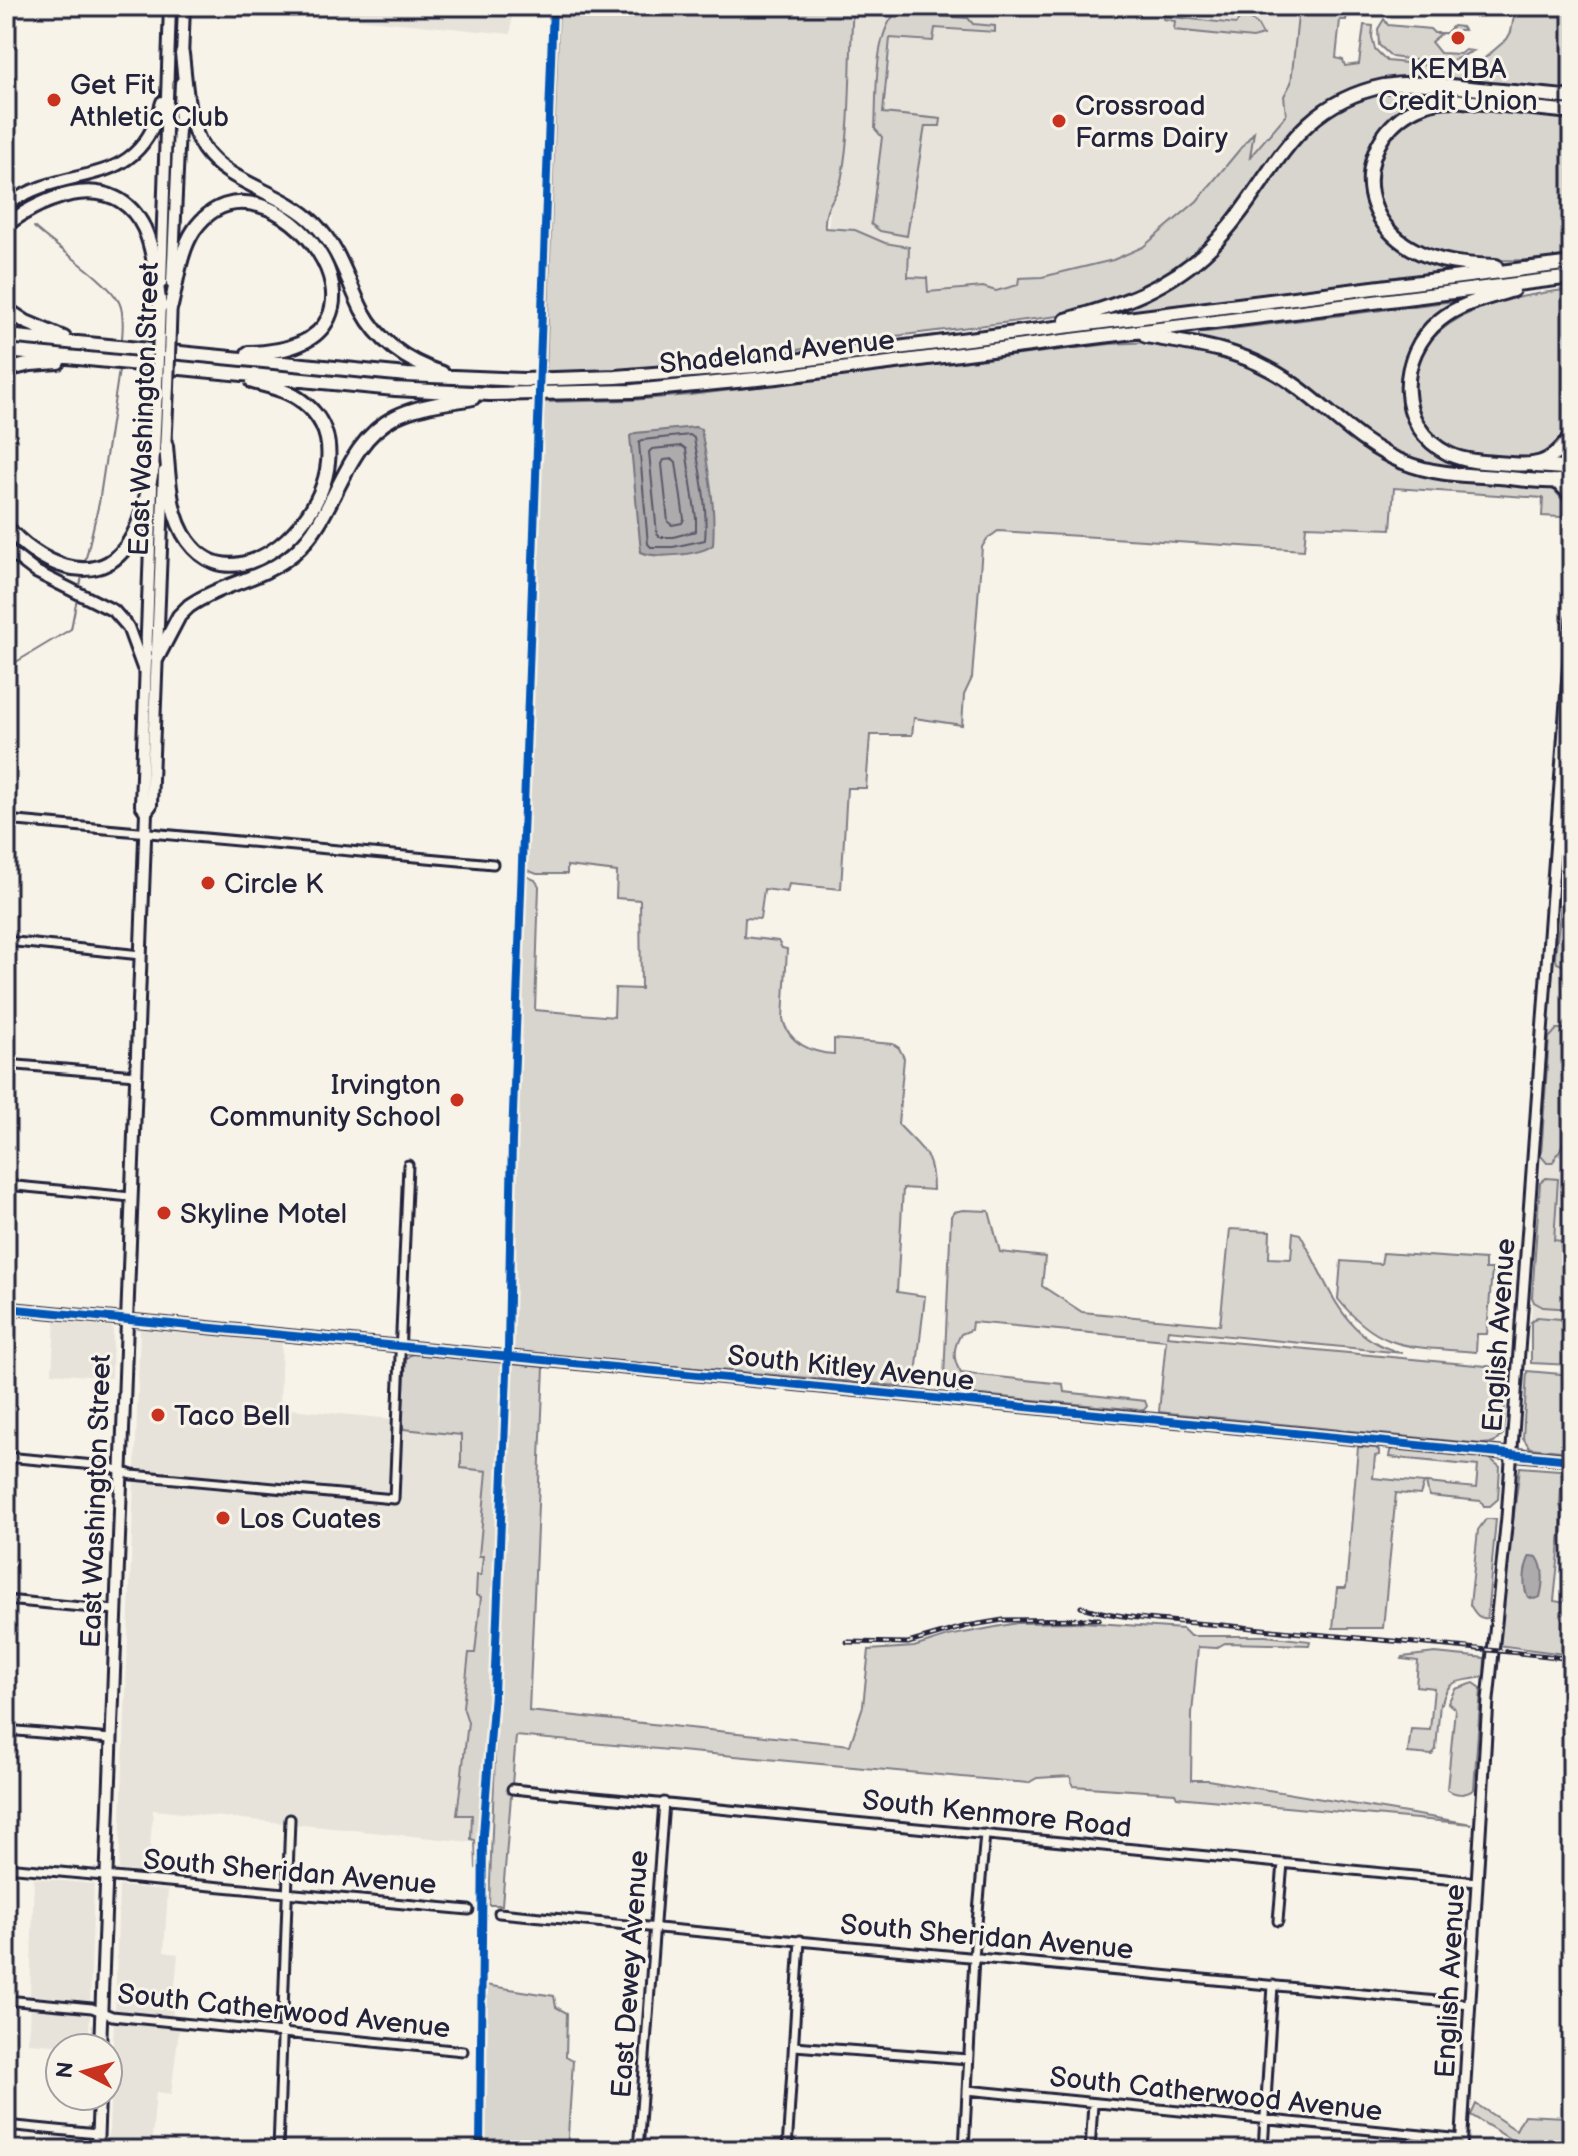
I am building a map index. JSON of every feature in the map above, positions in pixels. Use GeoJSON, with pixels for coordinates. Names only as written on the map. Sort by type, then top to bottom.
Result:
{"type":"FeatureCollection","features":[{"type":"Feature","properties":{"kind":"highway"},"geometry":{"type":"LineString","coordinates":[[182,54],[192,124],[211,158],[230,174],[284,200],[315,225],[341,260],[364,312],[376,331],[392,347],[425,366],[465,378]]}},
{"type":"Feature","properties":{"kind":"highway"},"geometry":{"type":"LineString","coordinates":[[1025,331],[1124,303],[1180,273],[1208,250],[1231,225],[1300,130],[1323,111],[1352,96],[1387,86],[1416,83],[1572,98]]}},
{"type":"Feature","properties":{"kind":"highway"},"geometry":{"type":"LineString","coordinates":[[1572,112],[1453,100],[1434,102],[1413,109],[1395,122],[1381,139],[1371,162],[1371,191],[1376,208],[1392,232],[1412,248],[1433,257],[1467,264],[1539,267],[1572,263]]}},
{"type":"Feature","properties":{"kind":"highway"},"geometry":{"type":"LineString","coordinates":[[6,225],[31,207],[65,195],[95,192],[116,198],[133,212],[146,233],[165,306]]}},
{"type":"Feature","properties":{"kind":"highway"},"geometry":{"type":"LineString","coordinates":[[165,306],[194,230],[212,213],[227,205],[251,204],[275,212],[305,234],[324,258],[333,284],[332,302],[324,322],[308,339],[294,346],[269,352],[203,354]]}},
{"type":"Feature","properties":{"kind":"highway","name":"Shadeland Avenue"},"geometry":{"type":"LineString","coordinates":[[6,336],[368,372],[465,378],[534,379],[694,372],[1539,267]]}},
{"type":"Feature","properties":{"kind":"highway"},"geometry":{"type":"LineString","coordinates":[[1571,278],[1551,279],[1476,301],[1448,315],[1419,342],[1407,379],[1408,399],[1417,424],[1436,446],[1448,454],[1469,461],[1563,468],[1572,472]]}},
{"type":"Feature","properties":{"kind":"highway","name":"Shadeland Avenue"},"geometry":{"type":"LineString","coordinates":[[6,351],[395,389],[490,394],[617,392],[702,385],[1551,279]]}},
{"type":"Feature","properties":{"kind":"highway"},"geometry":{"type":"LineString","coordinates":[[6,309],[34,326],[86,345]]}},
{"type":"Feature","properties":{"kind":"highway"},"geometry":{"type":"LineString","coordinates":[[1131,333],[1206,345],[1261,365],[1296,385],[1367,442],[1405,463],[1445,473],[1553,481],[1572,479]]}},
{"type":"Feature","properties":{"kind":"highway"},"geometry":{"type":"LineString","coordinates":[[6,370],[31,364],[89,359]]}},
{"type":"Feature","properties":{"kind":"highway"},"geometry":{"type":"LineString","coordinates":[[166,446],[172,497],[180,526],[192,546],[211,559],[238,564],[261,558],[287,539],[310,511],[322,487],[328,462],[325,434],[315,413],[300,400],[279,389],[211,371]]}},
{"type":"Feature","properties":{"kind":"highway"},"geometry":{"type":"LineString","coordinates":[[157,658],[179,616],[189,606],[272,569],[306,541],[327,511],[356,452],[378,428],[407,412],[490,394]]}},
{"type":"Feature","properties":{"kind":"highway"},"geometry":{"type":"LineString","coordinates":[[1533,466],[1555,454],[1572,435]]}},
{"type":"Feature","properties":{"kind":"highway"},"geometry":{"type":"LineString","coordinates":[[6,526],[28,548],[56,565],[78,570],[104,564],[123,551],[133,535],[153,467]]}},
{"type":"Feature","properties":{"kind":"highway"},"geometry":{"type":"LineString","coordinates":[[1553,481],[1572,496]]}},
{"type":"Feature","properties":{"kind":"main road","name":"East Washington Street"},"geometry":{"type":"LineString","coordinates":[[165,306],[166,85],[170,6]]}},
{"type":"Feature","properties":{"kind":"main road","name":"East Washington Street"},"geometry":{"type":"LineString","coordinates":[[146,812],[141,805],[153,467],[162,386],[184,6]]}},
{"type":"Feature","properties":{"kind":"main road"},"geometry":{"type":"LineString","coordinates":[[6,206],[39,187],[106,170],[129,159],[152,133],[166,85]]}},
{"type":"Feature","properties":{"kind":"main road","name":"East Washington Street"},"geometry":{"type":"LineString","coordinates":[[100,2032],[135,1075],[146,812],[151,805],[166,446],[162,386]]}},
{"type":"Feature","properties":{"kind":"main road"},"geometry":{"type":"LineString","coordinates":[[6,549],[36,572],[102,602],[114,611],[131,634],[145,676]]}},
{"type":"Feature","properties":{"kind":"main road"},"geometry":{"type":"LineString","coordinates":[[97,2150],[98,2112]]}},
{"type":"Feature","properties":{"kind":"street","name":"English Avenue"},"geometry":{"type":"LineString","coordinates":[[1461,2150],[1492,1656],[1512,1454],[1551,875],[1572,618]]}},
{"type":"Feature","properties":{"kind":"street"},"geometry":{"type":"LineString","coordinates":[[6,820],[493,864]]}},
{"type":"Feature","properties":{"kind":"street"},"geometry":{"type":"LineString","coordinates":[[6,941],[141,955]]}},
{"type":"Feature","properties":{"kind":"street"},"geometry":{"type":"LineString","coordinates":[[6,1064],[135,1075]]}},
{"type":"Feature","properties":{"kind":"street"},"geometry":{"type":"LineString","coordinates":[[6,1457],[106,1466],[132,1475],[394,1499],[408,1165]]}},
{"type":"Feature","properties":{"kind":"street"},"geometry":{"type":"LineString","coordinates":[[6,1185],[131,1197]]}},
{"type":"Feature","properties":{"kind":"street","name":"South Kitley Avenue"},"geometry":{"type":"LineString","coordinates":[[6,1308],[1572,1460]]}},
{"type":"Feature","properties":{"kind":"street"},"geometry":{"type":"LineString","coordinates":[[6,1600],[115,1610]]}},
{"type":"Feature","properties":{"kind":"street"},"geometry":{"type":"LineString","coordinates":[[6,1730],[111,1739]]}},
{"type":"Feature","properties":{"kind":"street","name":"South Kenmore Road"},"geometry":{"type":"LineString","coordinates":[[512,1789],[1477,1882]]}},
{"type":"Feature","properties":{"kind":"street","name":"East Dewey Avenue"},"geometry":{"type":"LineString","coordinates":[[638,2150],[664,1802]]}},
{"type":"Feature","properties":{"kind":"street"},"geometry":{"type":"LineString","coordinates":[[278,2150],[290,1819]]}},
{"type":"Feature","properties":{"kind":"street"},"geometry":{"type":"LineString","coordinates":[[964,2150],[974,1957],[985,1834]]}},
{"type":"Feature","properties":{"kind":"street"},"geometry":{"type":"LineString","coordinates":[[1278,1921],[1283,1863]]}},
{"type":"Feature","properties":{"kind":"street","name":"South Sheridan Avenue"},"geometry":{"type":"LineString","coordinates":[[6,1867],[469,1910]]}},
{"type":"Feature","properties":{"kind":"street","name":"South Sheridan Avenue"},"geometry":{"type":"LineString","coordinates":[[499,1913],[1470,2004]]}},
{"type":"Feature","properties":{"kind":"street"},"geometry":{"type":"LineString","coordinates":[[787,2150],[800,1940]]}},
{"type":"Feature","properties":{"kind":"street"},"geometry":{"type":"LineString","coordinates":[[1263,2150],[1273,1985]]}},
{"type":"Feature","properties":{"kind":"street","name":"South Catherwood Avenue"},"geometry":{"type":"LineString","coordinates":[[6,2000],[92,2008],[112,2016],[463,2051]]}},
{"type":"Feature","properties":{"kind":"street"},"geometry":{"type":"LineString","coordinates":[[794,2046],[968,2059]]}},
{"type":"Feature","properties":{"kind":"street","name":"South Catherwood Avenue"},"geometry":{"type":"LineString","coordinates":[[967,2090],[1462,2139]]}},
{"type":"Feature","properties":{"kind":"street"},"geometry":{"type":"LineString","coordinates":[[1090,2150],[1093,2104]]}},
{"type":"Feature","properties":{"kind":"street"},"geometry":{"type":"LineString","coordinates":[[6,2125],[97,2134]]}},
{"type":"Feature","properties":{"kind":"shaded area"},"geometry":{"type":"Polygon","coordinates":[[[224,6],[512,6],[511,34],[224,6]]]}},
{"type":"Feature","properties":{"kind":"shaded area"},"geometry":{"type":"Polygon","coordinates":[[[559,6],[853,6],[845,155],[840,183],[826,213],[825,228],[855,230],[885,243],[909,247],[908,277],[927,278],[928,292],[983,287],[996,291],[1018,285],[1019,278],[1042,277],[1113,260],[1143,247],[1197,201],[1254,132],[1250,157],[1286,115],[1284,96],[1291,83],[1299,6],[1349,6],[1346,20],[1340,20],[1336,58],[1343,60],[1345,66],[1359,64],[1364,25],[1373,26],[1375,49],[1387,61],[1466,69],[1479,63],[1507,39],[1516,6],[1572,6],[1572,91],[1423,76],[1375,84],[1319,108],[1279,146],[1219,231],[1183,265],[1133,294],[1067,315],[838,343],[744,359],[616,370],[546,372],[559,6]]]}},
{"type":"Feature","properties":{"kind":"shaded area"},"geometry":{"type":"Polygon","coordinates":[[[849,6],[1313,6],[1304,109],[1251,154],[1186,230],[1127,272],[839,323],[828,231],[849,6]]]}},
{"type":"Feature","properties":{"kind":"shaded area"},"geometry":{"type":"Polygon","coordinates":[[[896,13],[968,18],[973,24],[995,26],[995,32],[935,28],[933,41],[890,38],[883,113],[941,119],[940,126],[925,126],[907,236],[880,231],[871,224],[882,137],[875,129],[880,51],[883,36],[896,13]]]}},
{"type":"Feature","properties":{"kind":"shaded area"},"geometry":{"type":"Polygon","coordinates":[[[1242,14],[1257,24],[1263,35],[1253,38],[1174,30],[1175,21],[1163,19],[1163,16],[1236,24],[1242,14]]]}},
{"type":"Feature","properties":{"kind":"shaded area"},"geometry":{"type":"Polygon","coordinates":[[[1384,19],[1388,25],[1442,33],[1431,42],[1440,53],[1473,51],[1450,62],[1392,57],[1379,45],[1378,29],[1384,19]]]}},
{"type":"Feature","properties":{"kind":"shaded area"},"geometry":{"type":"Polygon","coordinates":[[[1453,26],[1464,30],[1453,34],[1442,33],[1453,26]]]}},
{"type":"Feature","properties":{"kind":"shaded area"},"geometry":{"type":"Polygon","coordinates":[[[1421,88],[1494,96],[1426,100],[1406,106],[1381,129],[1368,159],[1370,190],[1377,222],[1444,265],[1444,271],[1117,315],[1116,309],[1205,258],[1290,145],[1343,104],[1380,91],[1421,88]]]}},
{"type":"Feature","properties":{"kind":"shaded area"},"geometry":{"type":"Polygon","coordinates":[[[1447,105],[1572,119],[1572,256],[1537,260],[1473,259],[1435,252],[1420,246],[1398,230],[1384,210],[1377,188],[1378,165],[1386,144],[1400,126],[1421,112],[1447,105]]]}},
{"type":"Feature","properties":{"kind":"shaded area"},"geometry":{"type":"Polygon","coordinates":[[[1572,289],[1572,420],[1560,444],[1541,457],[1533,458],[1463,453],[1447,447],[1434,437],[1421,419],[1413,392],[1420,356],[1434,337],[1452,322],[1499,302],[1572,289]]]}},
{"type":"Feature","properties":{"kind":"shaded area"},"geometry":{"type":"Polygon","coordinates":[[[1462,300],[1462,303],[1435,319],[1414,342],[1407,355],[1401,386],[1407,413],[1416,430],[1466,457],[1480,469],[1436,468],[1388,452],[1228,348],[1199,339],[1199,333],[1462,300]]]}},
{"type":"Feature","properties":{"kind":"shaded area"},"geometry":{"type":"Polygon","coordinates":[[[1151,342],[1223,354],[1249,364],[1295,392],[1358,443],[1385,460],[1446,478],[1552,487],[1565,503],[1565,513],[1561,517],[1542,516],[1543,498],[1394,488],[1391,529],[1306,526],[1304,550],[998,531],[987,539],[982,547],[972,678],[964,695],[962,725],[914,718],[912,735],[870,735],[866,788],[847,788],[841,889],[789,884],[787,892],[764,889],[760,919],[745,918],[744,937],[778,941],[782,948],[787,949],[783,1019],[796,1040],[810,1049],[834,1054],[834,1039],[893,1044],[904,1058],[898,1124],[928,1159],[933,1190],[903,1188],[897,1292],[925,1296],[915,1383],[899,1386],[514,1352],[511,1349],[511,1304],[524,875],[535,880],[539,886],[535,1010],[614,1017],[615,988],[641,989],[640,900],[616,898],[617,872],[567,866],[567,874],[537,874],[524,869],[544,402],[690,395],[1110,344],[1151,342]]]}},
{"type":"Feature","properties":{"kind":"shaded area"},"geometry":{"type":"Polygon","coordinates":[[[1572,763],[1572,1325],[1531,1322],[1550,1025],[1572,763]]]}},
{"type":"Feature","properties":{"kind":"shaded area"},"geometry":{"type":"Polygon","coordinates":[[[1572,816],[1572,969],[1557,963],[1555,956],[1572,816]]]}},
{"type":"Feature","properties":{"kind":"shaded area"},"geometry":{"type":"Polygon","coordinates":[[[1557,1029],[1572,1029],[1572,1099],[1566,1134],[1552,1163],[1547,1163],[1541,1156],[1549,1038],[1557,1029]]]}},
{"type":"Feature","properties":{"kind":"shaded area"},"geometry":{"type":"Polygon","coordinates":[[[1546,1178],[1558,1179],[1554,1240],[1561,1241],[1561,1247],[1572,1248],[1572,1309],[1543,1307],[1532,1297],[1540,1183],[1546,1178]]]}},
{"type":"Feature","properties":{"kind":"shaded area"},"geometry":{"type":"Polygon","coordinates":[[[963,1210],[989,1211],[1000,1252],[1045,1257],[1042,1286],[1082,1312],[1220,1325],[1230,1229],[1270,1231],[1269,1258],[1291,1259],[1293,1232],[1300,1234],[1328,1289],[1350,1322],[1382,1346],[1403,1353],[1168,1330],[1167,1336],[1507,1368],[1503,1434],[1494,1443],[1482,1444],[1159,1412],[1166,1340],[972,1322],[971,1330],[961,1334],[956,1344],[955,1358],[961,1373],[1063,1384],[1064,1392],[1145,1401],[1147,1406],[1140,1410],[960,1393],[944,1378],[951,1216],[963,1210]]]}},
{"type":"Feature","properties":{"kind":"shaded area"},"geometry":{"type":"Polygon","coordinates":[[[1383,1253],[1485,1260],[1485,1269],[1492,1269],[1487,1334],[1477,1334],[1476,1352],[1399,1344],[1369,1329],[1354,1317],[1338,1299],[1341,1261],[1381,1264],[1383,1253]]]}},
{"type":"Feature","properties":{"kind":"shaded area"},"geometry":{"type":"Polygon","coordinates":[[[1537,1317],[1572,1320],[1572,1365],[1531,1363],[1531,1322],[1537,1317]]]}},
{"type":"Feature","properties":{"kind":"shaded area"},"geometry":{"type":"Polygon","coordinates":[[[55,1322],[113,1327],[112,1378],[52,1373],[55,1322]]]}},
{"type":"Feature","properties":{"kind":"shaded area"},"geometry":{"type":"Polygon","coordinates":[[[140,1327],[282,1339],[280,1408],[392,1419],[390,1493],[135,1469],[140,1327]]]}},
{"type":"Feature","properties":{"kind":"shaded area"},"geometry":{"type":"Polygon","coordinates":[[[412,1354],[503,1362],[479,1868],[476,1868],[475,1840],[471,1839],[472,1815],[457,1815],[468,1722],[463,1707],[469,1653],[475,1653],[481,1597],[476,1595],[477,1575],[481,1575],[483,1556],[479,1556],[487,1471],[461,1468],[461,1435],[404,1429],[406,1358],[412,1354]]]}},
{"type":"Feature","properties":{"kind":"shaded area"},"geometry":{"type":"Polygon","coordinates":[[[511,1364],[544,1367],[529,1711],[850,1745],[863,1706],[869,1650],[914,1647],[948,1636],[1017,1623],[1082,1622],[1183,1629],[1190,1636],[1265,1636],[1310,1641],[1309,1645],[1225,1643],[1216,1648],[1198,1647],[1192,1714],[1191,1780],[1208,1780],[1472,1824],[1177,1797],[1175,1793],[1073,1786],[1070,1776],[1037,1778],[1028,1783],[516,1736],[502,1905],[489,1905],[511,1364]]]}},
{"type":"Feature","properties":{"kind":"shaded area"},"geometry":{"type":"Polygon","coordinates":[[[1527,1371],[1572,1375],[1572,1452],[1530,1448],[1523,1438],[1527,1371]]]}},
{"type":"Feature","properties":{"kind":"shaded area"},"geometry":{"type":"Polygon","coordinates":[[[404,1429],[462,1435],[462,1442],[487,1471],[479,1555],[483,1556],[476,1596],[481,1596],[480,1628],[475,1654],[469,1653],[463,1707],[468,1722],[457,1814],[472,1815],[471,1842],[153,1810],[148,1873],[119,1870],[134,1482],[398,1504],[404,1429]]]}},
{"type":"Feature","properties":{"kind":"shaded area"},"geometry":{"type":"Polygon","coordinates":[[[1358,1447],[1379,1451],[1379,1455],[1375,1456],[1373,1478],[1424,1483],[1420,1495],[1396,1493],[1383,1628],[1333,1628],[1337,1588],[1346,1588],[1358,1447]]]}},
{"type":"Feature","properties":{"kind":"shaded area"},"geometry":{"type":"Polygon","coordinates":[[[1394,1448],[1489,1458],[1500,1467],[1498,1499],[1490,1506],[1484,1506],[1481,1501],[1429,1496],[1426,1483],[1476,1488],[1478,1466],[1389,1457],[1394,1448]]]}},
{"type":"Feature","properties":{"kind":"shaded area"},"geometry":{"type":"Polygon","coordinates":[[[1520,1467],[1572,1471],[1572,1489],[1561,1488],[1563,1513],[1554,1601],[1572,1604],[1572,1655],[1497,1645],[1520,1467]]]}},
{"type":"Feature","properties":{"kind":"shaded area"},"geometry":{"type":"Polygon","coordinates":[[[1486,1519],[1496,1519],[1487,1618],[1481,1618],[1470,1605],[1478,1530],[1486,1519]]]}},
{"type":"Feature","properties":{"kind":"shaded area"},"geometry":{"type":"Polygon","coordinates":[[[1435,1653],[1485,1658],[1484,1676],[1453,1684],[1445,1694],[1440,1703],[1436,1749],[1432,1755],[1408,1753],[1411,1729],[1430,1730],[1434,1688],[1416,1686],[1418,1661],[1402,1659],[1435,1653]]]}},
{"type":"Feature","properties":{"kind":"shaded area"},"geometry":{"type":"Polygon","coordinates":[[[1474,1683],[1481,1688],[1474,1789],[1464,1794],[1447,1789],[1455,1709],[1448,1703],[1455,1689],[1474,1683]]]}},
{"type":"Feature","properties":{"kind":"shaded area"},"geometry":{"type":"Polygon","coordinates":[[[34,1878],[94,1884],[90,2001],[30,1995],[34,1878]]]}},
{"type":"Feature","properties":{"kind":"shaded area"},"geometry":{"type":"Polygon","coordinates":[[[119,1886],[168,1890],[164,1952],[178,1954],[172,2018],[115,2013],[119,1886]]]}},
{"type":"Feature","properties":{"kind":"shaded area"},"geometry":{"type":"Polygon","coordinates":[[[485,1985],[554,1996],[556,2007],[567,2013],[566,2057],[573,2061],[567,2150],[481,2150],[485,1985]]]}},
{"type":"Feature","properties":{"kind":"shaded area"},"geometry":{"type":"Polygon","coordinates":[[[30,2008],[90,2014],[89,2032],[44,2032],[44,2044],[28,2043],[30,2008]]]}},
{"type":"Feature","properties":{"kind":"shaded area"},"geometry":{"type":"Polygon","coordinates":[[[114,2022],[179,2029],[171,2094],[156,2092],[151,2150],[108,2150],[110,2112],[124,2112],[124,2032],[114,2032],[114,2022]]]}},
{"type":"Feature","properties":{"kind":"shaded area"},"geometry":{"type":"Polygon","coordinates":[[[1476,2104],[1516,2130],[1524,2115],[1566,2117],[1572,2113],[1572,2150],[1528,2150],[1471,2115],[1476,2104]]]}},
{"type":"Feature","properties":{"kind":"water"},"geometry":{"type":"Polygon","coordinates":[[[695,427],[701,429],[709,472],[713,545],[678,555],[641,552],[630,436],[695,427]]]}},
{"type":"Feature","properties":{"kind":"water"},"geometry":{"type":"Polygon","coordinates":[[[1530,1556],[1537,1557],[1542,1571],[1540,1597],[1534,1599],[1528,1597],[1524,1582],[1530,1556]]]}},
{"type":"Feature","properties":{"kind":"waterway"},"geometry":{"type":"LineString","coordinates":[[34,227],[113,293],[122,310],[122,339]]}},
{"type":"Feature","properties":{"kind":"waterway"},"geometry":{"type":"LineString","coordinates":[[85,562],[99,503],[119,370]]}},
{"type":"Feature","properties":{"kind":"waterway"},"geometry":{"type":"LineString","coordinates":[[80,586],[82,576]]}},
{"type":"Feature","properties":{"kind":"waterway"},"geometry":{"type":"LineString","coordinates":[[6,668],[71,629],[77,598]]}},
{"type":"Feature","properties":{"kind":"railway"},"geometry":{"type":"LineString","coordinates":[[1081,1607],[1156,1620],[1572,1659]]}},
{"type":"Feature","properties":{"kind":"railway"},"geometry":{"type":"LineString","coordinates":[[847,1642],[908,1643],[967,1626],[1003,1620],[1099,1619]]}},
{"type":"Feature","properties":{"kind":"cycle path"},"geometry":{"type":"LineString","coordinates":[[480,2150],[483,1834],[494,1693],[508,1348],[512,1140],[553,6]]}},
{"type":"Feature","properties":{"kind":"cycle path"},"geometry":{"type":"LineString","coordinates":[[6,1308],[1572,1460]]}},
{"type":"Feature","properties":{"kind":"place","name":"KEMBA Credit Union"},"geometry":{"type":"Point","coordinates":[1458,38]}},
{"type":"Feature","properties":{"kind":"place","name":"Get Fit Athletic Club"},"geometry":{"type":"Point","coordinates":[54,100]}},
{"type":"Feature","properties":{"kind":"place","name":"Crossroad Farms Dairy"},"geometry":{"type":"Point","coordinates":[1059,121]}},
{"type":"Feature","properties":{"kind":"place","name":"Circle K"},"geometry":{"type":"Point","coordinates":[208,883]}},
{"type":"Feature","properties":{"kind":"place","name":"Irvington Community School"},"geometry":{"type":"Point","coordinates":[457,1100]}},
{"type":"Feature","properties":{"kind":"place","name":"Skyline Motel"},"geometry":{"type":"Point","coordinates":[164,1213]}},
{"type":"Feature","properties":{"kind":"place","name":"Taco Bell"},"geometry":{"type":"Point","coordinates":[158,1415]}},
{"type":"Feature","properties":{"kind":"place","name":"Los Cuates"},"geometry":{"type":"Point","coordinates":[223,1518]}}]}
